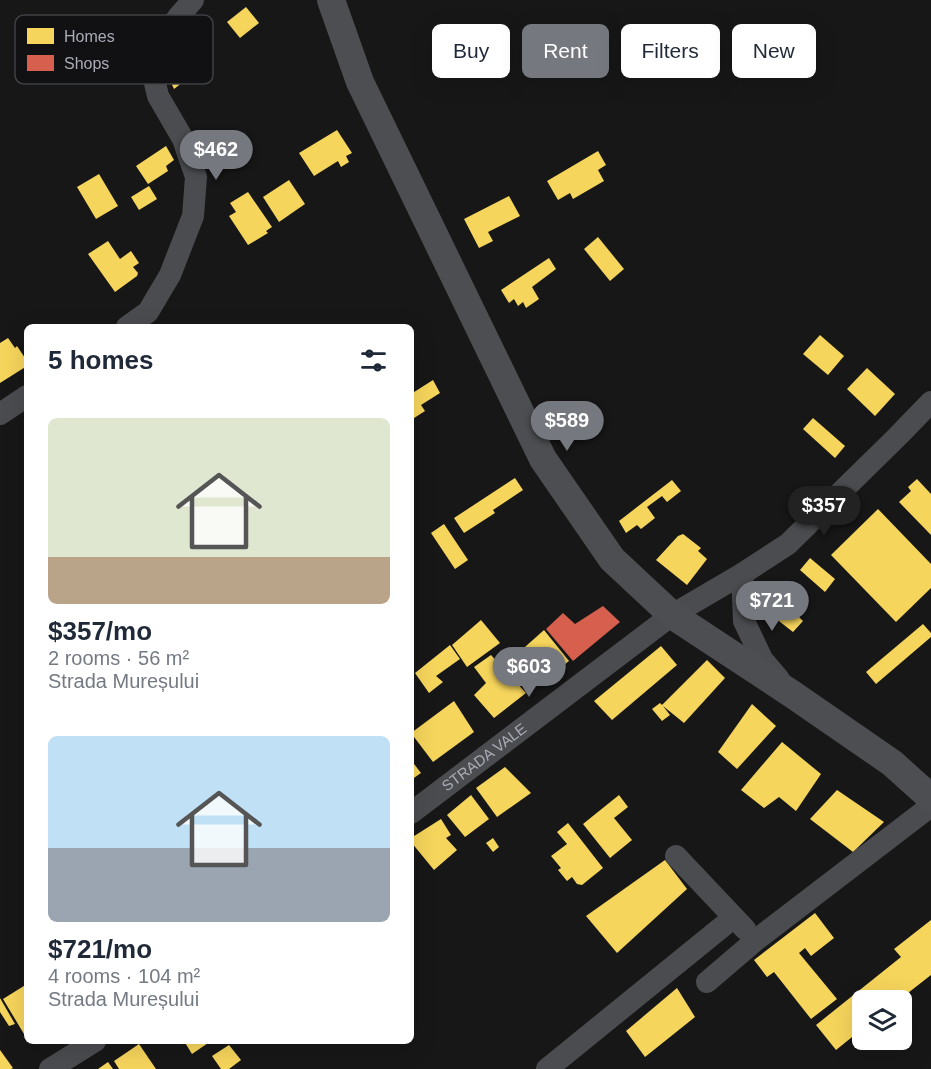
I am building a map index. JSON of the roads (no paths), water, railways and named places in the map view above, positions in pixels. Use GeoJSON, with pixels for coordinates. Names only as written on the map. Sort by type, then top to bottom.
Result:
{"type":"FeatureCollection","features":[{"type":"Feature","properties":{"kind":"main road"},"geometry":{"type":"LineString","coordinates":[[331,0],[360,82],[543,459],[612,559],[672,615],[891,763],[931,798]]}},
{"type":"Feature","properties":{"kind":"street"},"geometry":{"type":"LineString","coordinates":[[180,15],[193,0]]}},
{"type":"Feature","properties":{"kind":"street"},"geometry":{"type":"LineString","coordinates":[[131,324],[148,312],[170,275],[193,216],[196,177],[183,139],[158,96],[155,84]]}},
{"type":"Feature","properties":{"kind":"street"},"geometry":{"type":"LineString","coordinates":[[0,414],[24,398]]}},
{"type":"Feature","properties":{"kind":"street","name":"STRADA VALE"},"geometry":{"type":"LineString","coordinates":[[414,811],[672,615],[788,544],[931,402]]}},
{"type":"Feature","properties":{"kind":"street"},"geometry":{"type":"LineString","coordinates":[[742,574],[744,621],[762,659],[792,694]]}},
{"type":"Feature","properties":{"kind":"street"},"geometry":{"type":"LineString","coordinates":[[707,982],[756,940],[931,806]]}},
{"type":"Feature","properties":{"kind":"street"},"geometry":{"type":"LineString","coordinates":[[676,856],[756,940]]}},
{"type":"Feature","properties":{"kind":"street"},"geometry":{"type":"LineString","coordinates":[[547,1069],[733,918]]}},
{"type":"Feature","properties":{"kind":"street"},"geometry":{"type":"LineString","coordinates":[[50,1069],[90,1044]]}}]}
